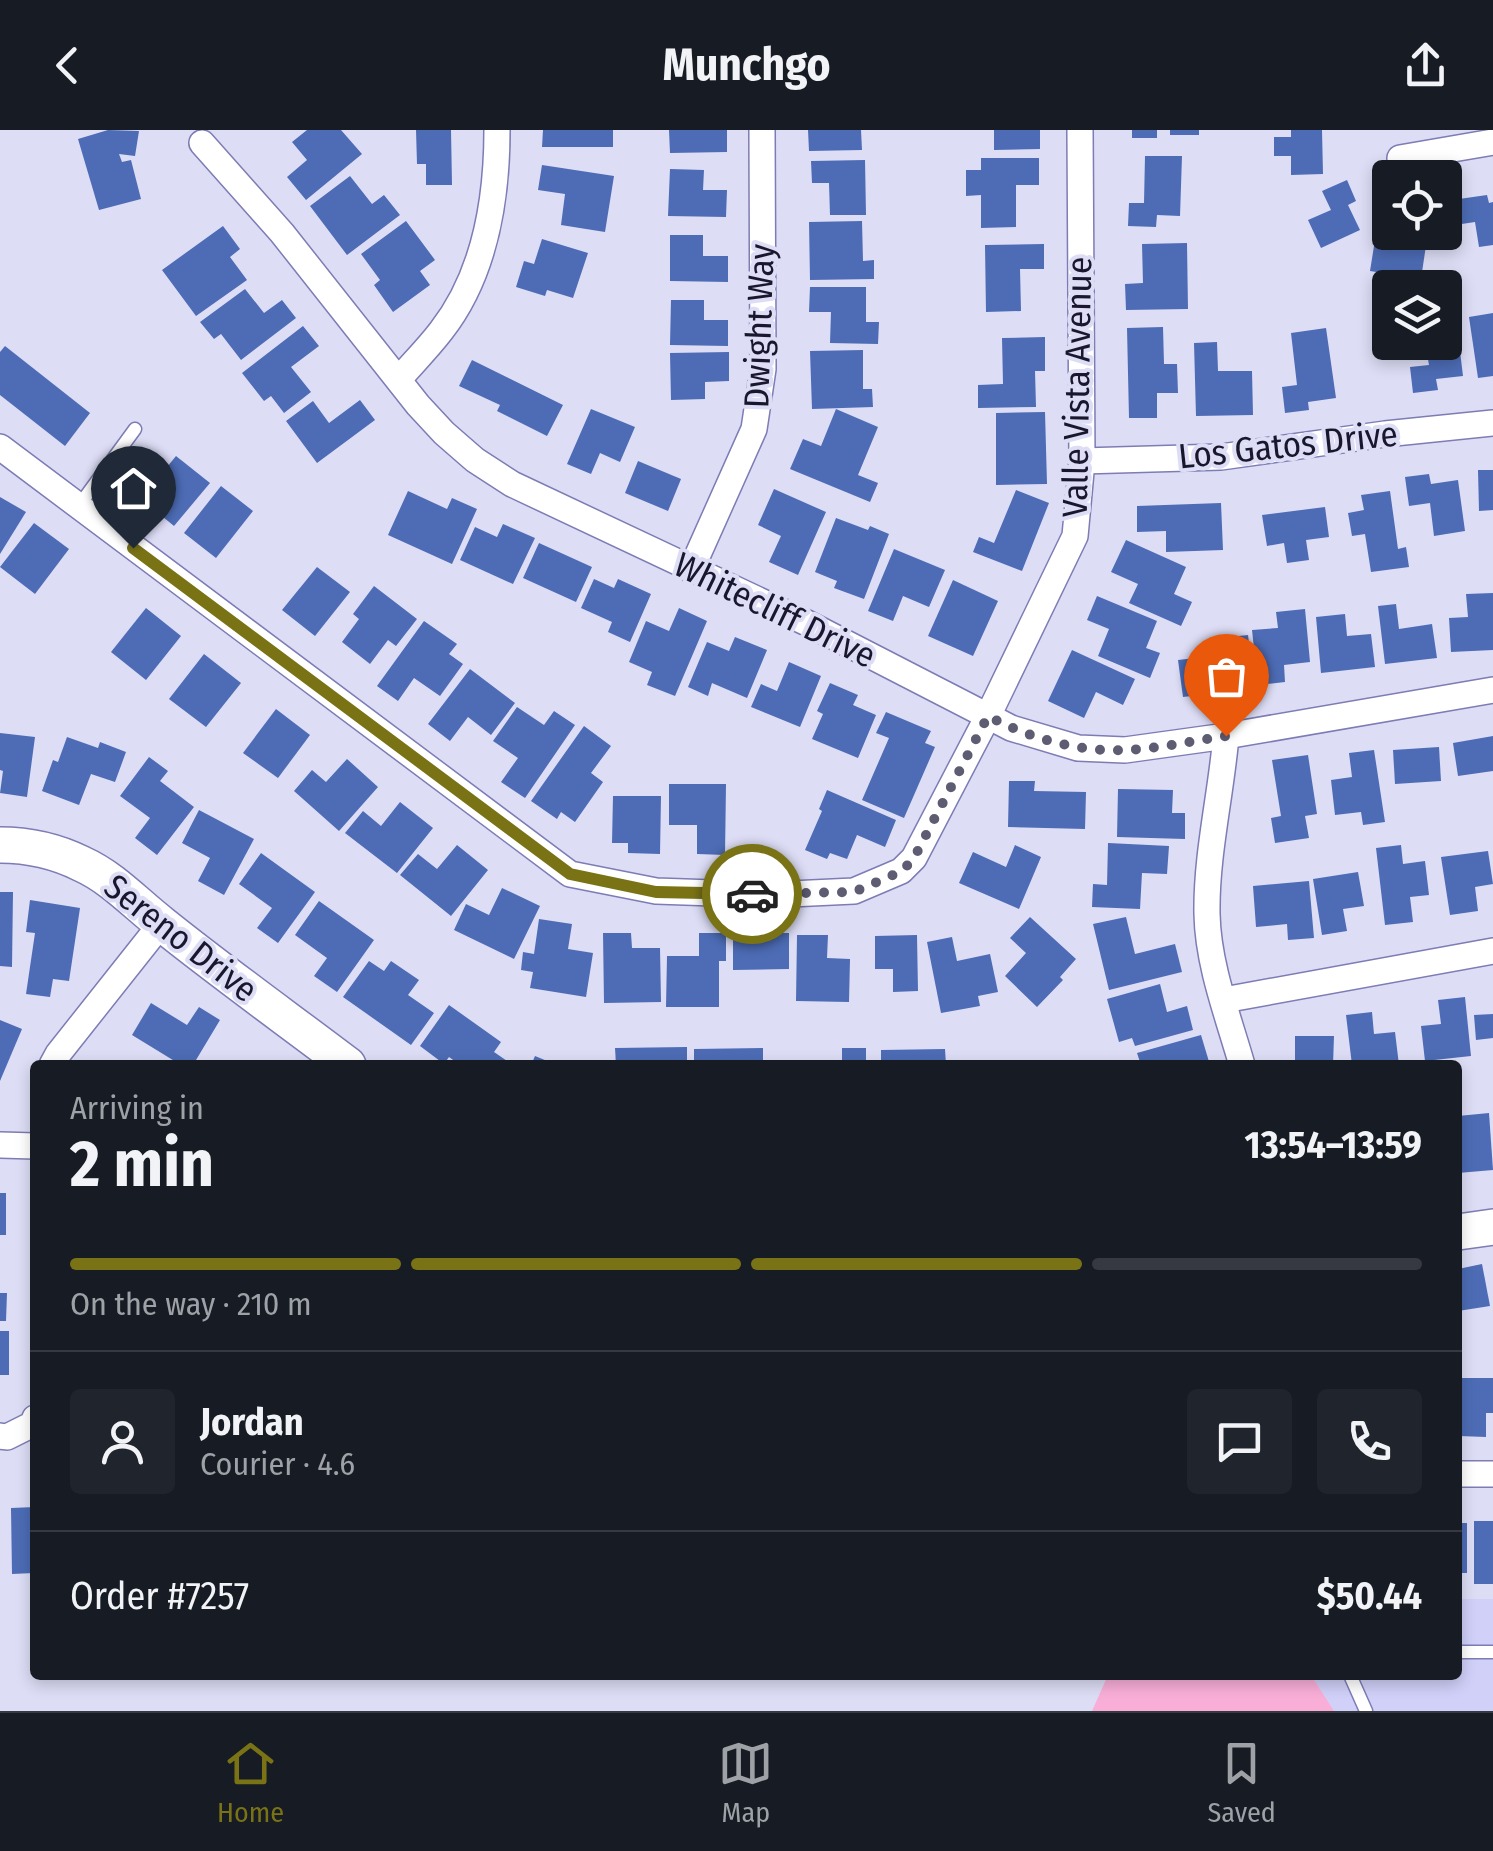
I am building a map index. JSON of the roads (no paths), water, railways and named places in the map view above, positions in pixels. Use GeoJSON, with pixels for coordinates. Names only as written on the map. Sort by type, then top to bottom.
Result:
{"type":"FeatureCollection","features":[{"type":"Feature","properties":{"kind":"street"},"geometry":{"type":"LineString","coordinates":[[399,379],[442,329],[476,268],[488,224],[497,130]]}},
{"type":"Feature","properties":{"kind":"street","name":"Dwight Way"},"geometry":{"type":"LineString","coordinates":[[692,570],[754,429],[764,369],[762,130]]}},
{"type":"Feature","properties":{"kind":"street","name":"Valle Vista Avenue"},"geometry":{"type":"LineString","coordinates":[[0,447],[570,874],[656,892],[854,892],[902,871],[914,858],[1075,536],[1082,462],[1080,130]]}},
{"type":"Feature","properties":{"kind":"street"},"geometry":{"type":"LineString","coordinates":[[1400,158],[1493,142]]}},
{"type":"Feature","properties":{"kind":"street","name":"Whitecliff Drive"},"geometry":{"type":"LineString","coordinates":[[202,143],[282,233],[418,405],[444,433],[487,468],[512,484],[806,622],[1010,728],[1078,748],[1126,750],[1493,690]]}},
{"type":"Feature","properties":{"kind":"street","name":"Los Gatos Drive"},"geometry":{"type":"LineString","coordinates":[[1082,462],[1220,457],[1493,423]]}},
{"type":"Feature","properties":{"kind":"street"},"geometry":{"type":"LineString","coordinates":[[1226,736],[1208,874],[1207,916],[1213,966],[1241,1060]]}},
{"type":"Feature","properties":{"kind":"street","name":"Sereno Drive"},"geometry":{"type":"LineString","coordinates":[[0,845],[53,851],[86,865],[341,1060]]}},
{"type":"Feature","properties":{"kind":"street"},"geometry":{"type":"LineString","coordinates":[[55,1060],[161,924]]}},
{"type":"Feature","properties":{"kind":"street"},"geometry":{"type":"LineString","coordinates":[[1224,1000],[1493,951]]}},
{"type":"Feature","properties":{"kind":"street"},"geometry":{"type":"LineString","coordinates":[[0,1145],[30,1146]]}},
{"type":"Feature","properties":{"kind":"street"},"geometry":{"type":"LineString","coordinates":[[1462,1232],[1493,1228]]}},
{"type":"Feature","properties":{"kind":"street"},"geometry":{"type":"LineString","coordinates":[[0,1436],[30,1425]]}},
{"type":"Feature","properties":{"kind":"street"},"geometry":{"type":"LineString","coordinates":[[1462,1474],[1493,1474]]}},
{"type":"Feature","properties":{"kind":"lane"},"geometry":{"type":"LineString","coordinates":[[78,507],[135,429]]}},
{"type":"Feature","properties":{"kind":"lane"},"geometry":{"type":"LineString","coordinates":[[1462,1652],[1493,1652]]}},
{"type":"Feature","properties":{"kind":"lane"},"geometry":{"type":"LineString","coordinates":[[1352,1680],[1366,1711]]}}]}
